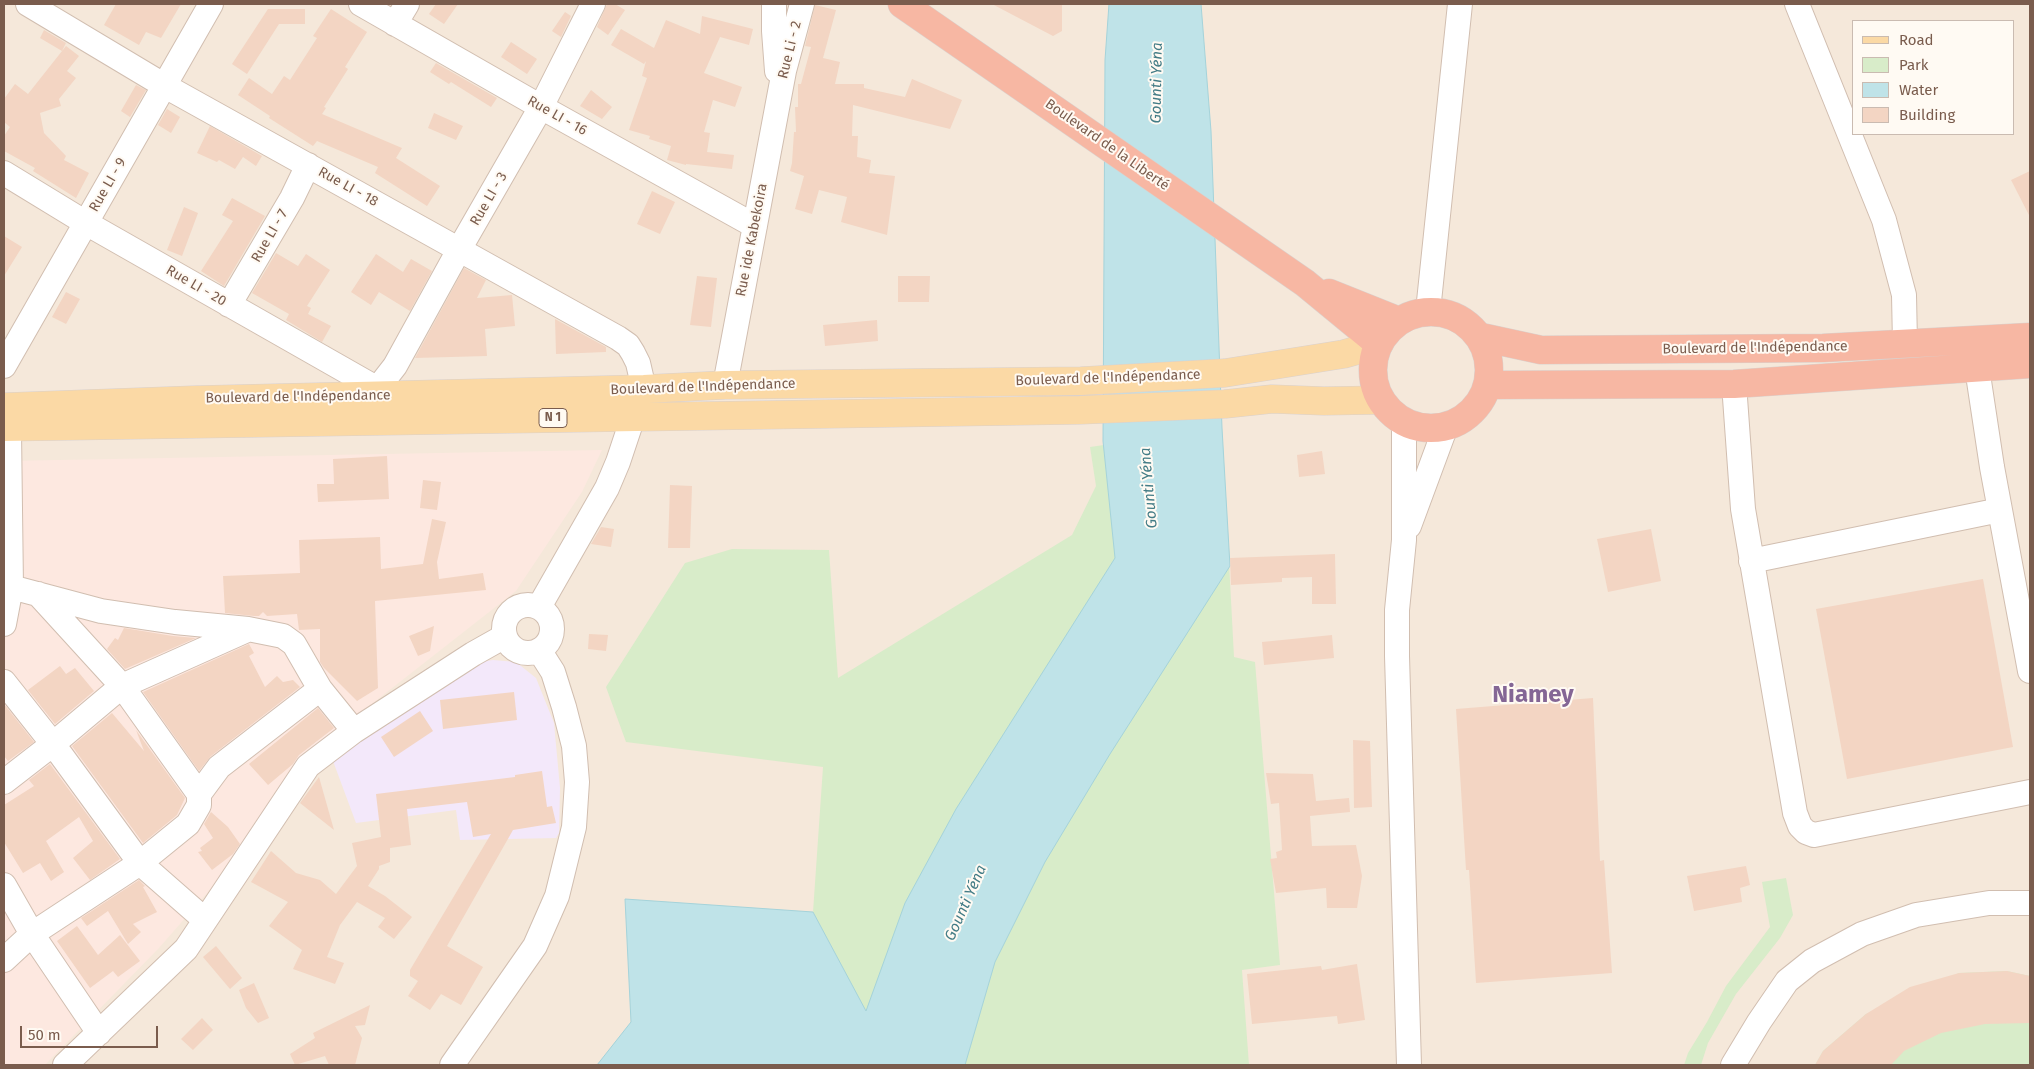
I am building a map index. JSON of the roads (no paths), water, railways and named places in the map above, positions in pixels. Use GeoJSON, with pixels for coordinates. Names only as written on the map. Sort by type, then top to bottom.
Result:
{"type":"FeatureCollection","features":[{"type":"Feature","properties":{"kind":"highway","name":"Boulevard de la Liberté"},"geometry":{"type":"LineString","coordinates":[[906,5],[1305,283],[1379,344]]}},
{"type":"Feature","properties":{"kind":"highway","name":"Boulevard de la Liberté"},"geometry":{"type":"LineString","coordinates":[[1305,283],[1399,321]]}},
{"type":"Feature","properties":{"kind":"highway"},"geometry":{"type":"LineString","coordinates":[[1428,312],[1443,312],[1458,317],[1470,326],[1481,337],[1488,352],[1490,368],[1488,385],[1482,399],[1473,411],[1460,420],[1446,426],[1424,428],[1404,421],[1391,412],[1381,400],[1375,386],[1373,372],[1374,358],[1384,336],[1399,321],[1413,314],[1428,312]]}},
{"type":"Feature","properties":{"kind":"highway","name":"Boulevard de l'Indépendance"},"geometry":{"type":"LineString","coordinates":[[1481,337],[1541,350],[1823,348],[2030,337]]}},
{"type":"Feature","properties":{"kind":"highway"},"geometry":{"type":"LineString","coordinates":[[1488,385],[1734,384],[2030,364]]}},
{"type":"Feature","properties":{"kind":"main road","name":"Boulevard de l'Indépendance"},"geometry":{"type":"LineString","coordinates":[[10,419],[370,392],[644,389],[725,385],[1081,381],[1225,373],[1344,354],[1379,344]]}},
{"type":"Feature","properties":{"kind":"main road","name":"Boulevard de l'Indépendance"},"geometry":{"type":"LineString","coordinates":[[10,419],[633,417],[1080,410],[1225,404],[1272,399],[1324,401],[1381,400]]}},
{"type":"Feature","properties":{"kind":"street","name":"Rue LI - 18"},"geometry":{"type":"LineString","coordinates":[[28,4],[165,86],[460,248],[623,341],[633,353],[638,363],[644,389]]}},
{"type":"Feature","properties":{"kind":"street","name":"Rue LI - 9"},"geometry":{"type":"LineString","coordinates":[[4,364],[211,4]]}},
{"type":"Feature","properties":{"kind":"street","name":"Rue LI - 16"},"geometry":{"type":"LineString","coordinates":[[360,4],[401,14],[541,107],[755,226]]}},
{"type":"Feature","properties":{"kind":"street","name":"Rue LI - 3"},"geometry":{"type":"LineString","coordinates":[[370,392],[386,379],[395,366],[541,107],[593,4]]}},
{"type":"Feature","properties":{"kind":"street","name":"Rue Li - 2"},"geometry":{"type":"LineString","coordinates":[[774,4],[779,95]]}},
{"type":"Feature","properties":{"kind":"street","name":"Rue Li - 2"},"geometry":{"type":"LineString","coordinates":[[779,95],[802,4]]}},
{"type":"Feature","properties":{"kind":"street"},"geometry":{"type":"LineString","coordinates":[[1428,312],[1460,4]]}},
{"type":"Feature","properties":{"kind":"street"},"geometry":{"type":"LineString","coordinates":[[1797,4],[1884,220],[1904,295],[1905,343]]}},
{"type":"Feature","properties":{"kind":"street","name":"Rue ide Kabekoira"},"geometry":{"type":"LineString","coordinates":[[725,385],[779,95]]}},
{"type":"Feature","properties":{"kind":"street","name":"Rue LI - 7"},"geometry":{"type":"LineString","coordinates":[[229,305],[292,198],[308,165]]}},
{"type":"Feature","properties":{"kind":"street","name":"Rue LI - 20"},"geometry":{"type":"LineString","coordinates":[[4,173],[86,223],[229,305],[370,392]]}},
{"type":"Feature","properties":{"kind":"street"},"geometry":{"type":"LineString","coordinates":[[1977,368],[2000,510],[2030,671]]}},
{"type":"Feature","properties":{"kind":"street"},"geometry":{"type":"LineString","coordinates":[[1734,384],[1743,509],[1795,813],[1800,826],[1806,832],[1814,835],[2030,792]]}},
{"type":"Feature","properties":{"kind":"street"},"geometry":{"type":"LineString","coordinates":[[539,607],[607,488],[633,417]]}},
{"type":"Feature","properties":{"kind":"street"},"geometry":{"type":"LineString","coordinates":[[4,624],[12,588],[10,419]]}},
{"type":"Feature","properties":{"kind":"street"},"geometry":{"type":"LineString","coordinates":[[1404,421],[1404,540],[1397,610],[1396,656],[1409,1065]]}},
{"type":"Feature","properties":{"kind":"street"},"geometry":{"type":"LineString","coordinates":[[1404,540],[1446,426]]}},
{"type":"Feature","properties":{"kind":"street"},"geometry":{"type":"LineString","coordinates":[[1751,561],[2000,510]]}},
{"type":"Feature","properties":{"kind":"street"},"geometry":{"type":"LineString","coordinates":[[12,588],[101,611],[175,622],[248,629],[283,636],[294,644],[320,689],[354,730]]}},
{"type":"Feature","properties":{"kind":"street"},"geometry":{"type":"LineString","coordinates":[[4,960],[32,934],[140,863],[188,824],[199,805],[198,794],[122,686],[38,594]]}},
{"type":"Feature","properties":{"kind":"street"},"geometry":{"type":"LineString","coordinates":[[523,605],[539,607],[549,618],[552,632],[549,639],[539,650],[518,651],[508,642],[505,636],[504,628],[510,613],[523,605]]}},
{"type":"Feature","properties":{"kind":"street"},"geometry":{"type":"LineString","coordinates":[[4,782],[122,686],[248,629]]}},
{"type":"Feature","properties":{"kind":"street"},"geometry":{"type":"LineString","coordinates":[[65,1065],[186,949],[308,766],[354,730],[473,654],[505,636]]}},
{"type":"Feature","properties":{"kind":"street"},"geometry":{"type":"LineString","coordinates":[[452,1065],[535,946],[556,896],[574,827],[577,782],[574,746],[553,672],[539,650]]}},
{"type":"Feature","properties":{"kind":"street"},"geometry":{"type":"LineString","coordinates":[[4,682],[53,744],[140,863],[205,920]]}},
{"type":"Feature","properties":{"kind":"street"},"geometry":{"type":"LineString","coordinates":[[198,794],[219,767],[320,689]]}},
{"type":"Feature","properties":{"kind":"street"},"geometry":{"type":"LineString","coordinates":[[4,884],[32,934],[98,1033]]}},
{"type":"Feature","properties":{"kind":"street"},"geometry":{"type":"LineString","coordinates":[[1733,1065],[1787,981],[1812,960],[1862,934],[1916,915],[1989,902],[2030,904]]}},
{"type":"Feature","properties":{"kind":"water","name":"Gounti Yéna"},"geometry":{"type":"Polygon","coordinates":[[[1109,4],[1201,4],[1211,131],[1222,428],[1230,566],[1110,754],[1045,862],[995,962],[965,1065],[597,1065],[631,1022],[625,899],[813,912],[866,1011],[905,903],[956,809],[1115,558],[1103,441],[1105,60],[1109,4]]]}},
{"type":"Feature","properties":{"kind":"district","name":"Niamey"},"geometry":{"type":"Point","coordinates":[1533,695]}}]}
